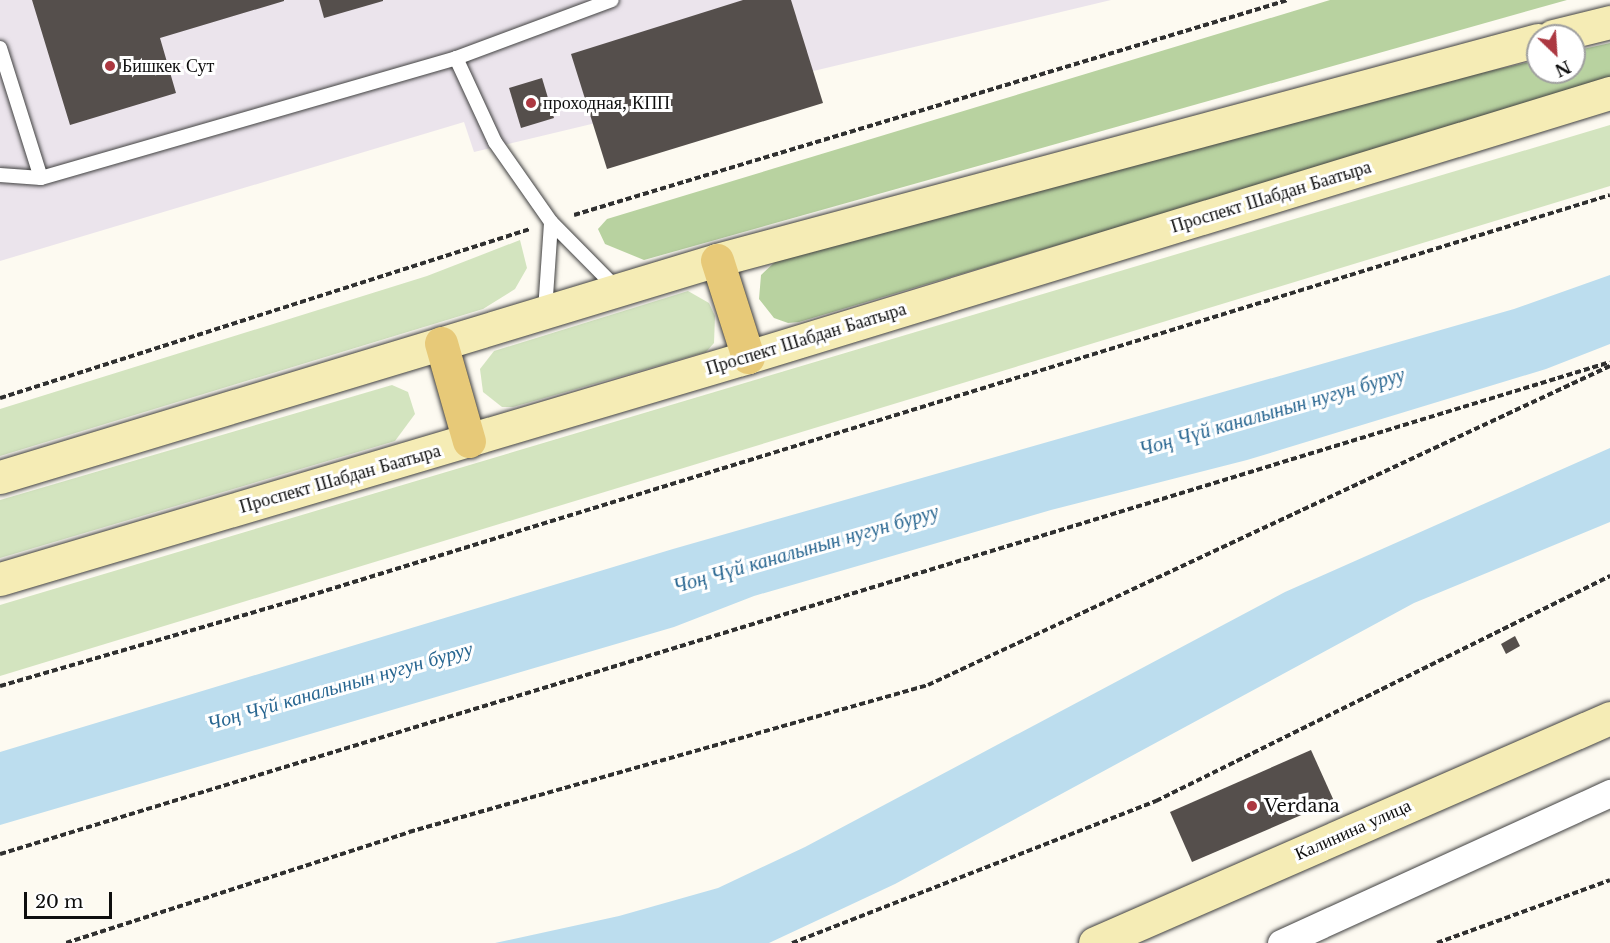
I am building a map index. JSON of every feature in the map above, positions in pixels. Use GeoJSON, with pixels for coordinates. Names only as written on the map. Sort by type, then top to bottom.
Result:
{"type":"FeatureCollection","features":[{"type":"Feature","properties":{"kind":"main road"},"geometry":{"type":"LineString","coordinates":[[1586,28],[1610,22]]}},
{"type":"Feature","properties":{"kind":"main road"},"geometry":{"type":"LineString","coordinates":[[0,477],[717,260],[1526,43]]}},
{"type":"Feature","properties":{"kind":"main road","name":"Проспект Шабдан Баатыра"},"geometry":{"type":"LineString","coordinates":[[0,579],[748,357],[1610,93]]}},
{"type":"Feature","properties":{"kind":"main road"},"geometry":{"type":"LineString","coordinates":[[717,260],[748,357]]}},
{"type":"Feature","properties":{"kind":"main road"},"geometry":{"type":"LineString","coordinates":[[441,343],[469,441]]}},
{"type":"Feature","properties":{"kind":"main road","name":"Калинина улица"},"geometry":{"type":"LineString","coordinates":[[1095,943],[1610,718]]}},
{"type":"Feature","properties":{"kind":"street"},"geometry":{"type":"LineString","coordinates":[[1281,943],[1610,793]]}},
{"type":"Feature","properties":{"kind":"lane"},"geometry":{"type":"LineString","coordinates":[[0,175],[41,178],[456,58],[612,0]]}},
{"type":"Feature","properties":{"kind":"lane"},"geometry":{"type":"LineString","coordinates":[[0,48],[41,178]]}},
{"type":"Feature","properties":{"kind":"lane"},"geometry":{"type":"LineString","coordinates":[[456,58],[495,142],[551,222],[617,289]]}},
{"type":"Feature","properties":{"kind":"lane"},"geometry":{"type":"LineString","coordinates":[[545,311],[551,222]]}},
{"type":"Feature","properties":{"kind":"path"},"geometry":{"type":"LineString","coordinates":[[0,398],[551,222],[1288,0]]}},
{"type":"Feature","properties":{"kind":"path"},"geometry":{"type":"LineString","coordinates":[[0,686],[304,598],[1610,195]]}},
{"type":"Feature","properties":{"kind":"path"},"geometry":{"type":"LineString","coordinates":[[0,854],[1610,364]]}},
{"type":"Feature","properties":{"kind":"path"},"geometry":{"type":"LineString","coordinates":[[66,943],[409,832],[928,685],[1610,364]]}},
{"type":"Feature","properties":{"kind":"path"},"geometry":{"type":"LineString","coordinates":[[792,943],[1156,801],[1610,576]]}},
{"type":"Feature","properties":{"kind":"path"},"geometry":{"type":"LineString","coordinates":[[1437,943],[1610,880]]}},
{"type":"Feature","properties":{"kind":"shaded area"},"geometry":{"type":"Polygon","coordinates":[[[0,0],[1111,0],[474,152],[464,122],[0,261],[0,0]]]}},
{"type":"Feature","properties":{"kind":"green space"},"geometry":{"type":"Polygon","coordinates":[[[1330,0],[1567,0],[644,260],[605,244],[598,229],[607,219],[1330,0]]]}},
{"type":"Feature","properties":{"kind":"green space"},"geometry":{"type":"Polygon","coordinates":[[[1610,43],[1610,81],[799,322],[788,323],[774,318],[759,299],[761,275],[776,261],[1415,88],[1526,63],[1526,84],[1586,84],[1586,48],[1610,43]]]}},
{"type":"Feature","properties":{"kind":"green space"},"geometry":{"type":"Polygon","coordinates":[[[1610,125],[1610,186],[0,676],[0,605],[1610,125]]]}},
{"type":"Feature","properties":{"kind":"green space"},"geometry":{"type":"Polygon","coordinates":[[[520,240],[527,268],[515,289],[483,309],[0,456],[0,409],[427,276],[520,240]]]}},
{"type":"Feature","properties":{"kind":"green space"},"geometry":{"type":"Polygon","coordinates":[[[688,291],[709,303],[715,316],[714,343],[706,352],[513,407],[502,407],[483,392],[480,369],[494,351],[688,291]]]}},
{"type":"Feature","properties":{"kind":"green space"},"geometry":{"type":"Polygon","coordinates":[[[392,385],[408,392],[415,414],[395,441],[0,558],[0,500],[392,385]]]}},
{"type":"Feature","properties":{"kind":"water","name":"Чоң Чүй каналынын нугун буруу"},"geometry":{"type":"Polygon","coordinates":[[[1610,275],[1610,344],[1546,369],[1247,460],[1051,510],[754,596],[674,627],[0,825],[0,752],[673,549],[1514,309],[1610,275]]]}},
{"type":"Feature","properties":{"kind":"water"},"geometry":{"type":"Polygon","coordinates":[[[1610,448],[1610,522],[1414,603],[895,884],[769,943],[495,943],[619,916],[718,888],[805,847],[1285,592],[1610,448]]]}},
{"type":"Feature","properties":{"kind":"building","name":"Бишкек Сут"},"geometry":{"type":"Polygon","coordinates":[[[32,0],[284,1],[160,38],[176,93],[70,125],[32,0]]]}},
{"type":"Feature","properties":{"kind":"building"},"geometry":{"type":"Polygon","coordinates":[[[319,0],[383,0],[383,1],[324,18],[319,0]]]}},
{"type":"Feature","properties":{"kind":"building"},"geometry":{"type":"Polygon","coordinates":[[[743,0],[791,0],[823,103],[607,169],[571,54],[743,0]]]}},
{"type":"Feature","properties":{"kind":"building","name":"проходная, КПП"},"geometry":{"type":"Polygon","coordinates":[[[542,78],[554,118],[521,128],[509,88],[542,78]]]}},
{"type":"Feature","properties":{"kind":"building"},"geometry":{"type":"Polygon","coordinates":[[[1515,636],[1520,646],[1506,654],[1501,644],[1515,636]]]}},
{"type":"Feature","properties":{"kind":"building","name":"Verdana"},"geometry":{"type":"Polygon","coordinates":[[[1311,750],[1334,801],[1192,862],[1170,812],[1311,750]]]}},
{"type":"Feature","properties":{"kind":"place","name":"Бишкек Сут"},"geometry":{"type":"Point","coordinates":[110,66]}},
{"type":"Feature","properties":{"kind":"place","name":"проходная, КПП"},"geometry":{"type":"Point","coordinates":[531,103]}},
{"type":"Feature","properties":{"kind":"place","name":"Verdana"},"geometry":{"type":"Point","coordinates":[1252,806]}}]}
